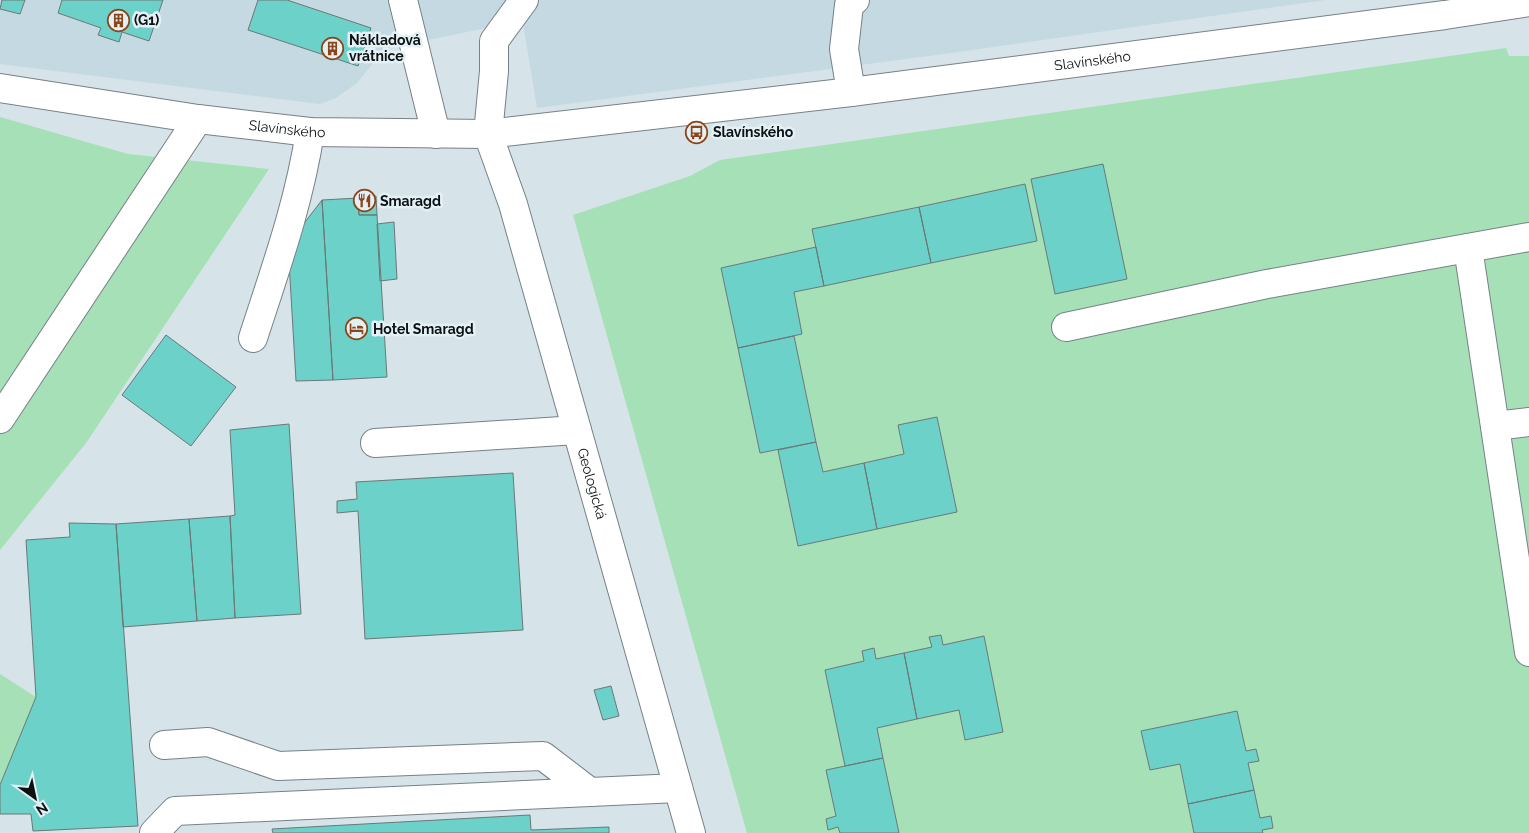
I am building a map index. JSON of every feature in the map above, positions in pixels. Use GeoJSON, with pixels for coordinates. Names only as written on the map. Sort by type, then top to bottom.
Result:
{"type":"FeatureCollection","features":[{"type":"Feature","properties":{"kind":"street"},"geometry":{"type":"LineString","coordinates":[[403,0],[436,134]]}},
{"type":"Feature","properties":{"kind":"street"},"geometry":{"type":"LineString","coordinates":[[488,134],[494,71],[494,41],[524,0]]}},
{"type":"Feature","properties":{"kind":"street"},"geometry":{"type":"LineString","coordinates":[[851,92],[844,49],[850,5],[855,0]]}},
{"type":"Feature","properties":{"kind":"street","name":"Slavínského"},"geometry":{"type":"LineString","coordinates":[[0,88],[198,119],[310,132],[488,134],[851,92],[1444,8],[1522,4]]}},
{"type":"Feature","properties":{"kind":"street"},"geometry":{"type":"LineString","coordinates":[[0,419],[198,119]]}},
{"type":"Feature","properties":{"kind":"street"},"geometry":{"type":"LineString","coordinates":[[253,338],[293,217],[310,132]]}},
{"type":"Feature","properties":{"kind":"street","name":"Geologická"},"geometry":{"type":"LineString","coordinates":[[488,134],[513,204],[691,833]]}},
{"type":"Feature","properties":{"kind":"street"},"geometry":{"type":"LineString","coordinates":[[1066,327],[1267,284],[1529,237]]}},
{"type":"Feature","properties":{"kind":"street"},"geometry":{"type":"LineString","coordinates":[[1468,248],[1528,638]]}},
{"type":"Feature","properties":{"kind":"street"},"geometry":{"type":"LineString","coordinates":[[1496,426],[1529,422]]}},
{"type":"Feature","properties":{"kind":"street"},"geometry":{"type":"LineString","coordinates":[[375,443],[577,430]]}},
{"type":"Feature","properties":{"kind":"street"},"geometry":{"type":"LineString","coordinates":[[164,745],[208,742],[278,766],[543,756],[590,792]]}},
{"type":"Feature","properties":{"kind":"street"},"geometry":{"type":"LineString","coordinates":[[154,833],[175,811],[678,788]]}},
{"type":"Feature","properties":{"kind":"shaded area"},"geometry":{"type":"Polygon","coordinates":[[[0,0],[1325,0],[951,53],[537,108],[523,23],[506,24],[384,49],[357,83],[336,98],[320,104],[0,64],[0,0]]]}},
{"type":"Feature","properties":{"kind":"green space"},"geometry":{"type":"Polygon","coordinates":[[[1506,48],[1509,56],[1529,56],[1529,833],[1263,833],[1248,763],[1259,761],[1256,750],[1246,751],[1237,711],[1141,731],[1150,769],[1180,764],[1194,833],[899,833],[877,728],[959,710],[965,740],[1003,732],[984,637],[943,645],[941,635],[930,637],[932,647],[876,659],[874,649],[864,661],[825,670],[845,766],[826,770],[836,816],[826,819],[828,830],[838,827],[840,833],[747,833],[573,215],[690,176],[720,160],[1506,48]],[[1103,164],[1032,179],[1055,293],[1127,279],[1103,164]],[[1025,184],[813,229],[816,247],[721,268],[760,453],[778,450],[798,546],[957,512],[937,417],[899,425],[904,454],[823,472],[794,336],[802,334],[794,292],[1037,241],[1025,184]]]}},
{"type":"Feature","properties":{"kind":"green space"},"geometry":{"type":"Polygon","coordinates":[[[0,117],[128,154],[269,169],[86,443],[0,550],[0,117]]]}},
{"type":"Feature","properties":{"kind":"green space"},"geometry":{"type":"Polygon","coordinates":[[[0,674],[36,697],[0,785],[0,674]]]}},
{"type":"Feature","properties":{"kind":"building"},"geometry":{"type":"Polygon","coordinates":[[[2,0],[25,0],[20,14],[0,9],[2,0]]]}},
{"type":"Feature","properties":{"kind":"building","name":"(G1)"},"geometry":{"type":"Polygon","coordinates":[[[62,0],[163,0],[149,41],[122,32],[119,42],[98,35],[101,28],[58,13],[62,0]]]}},
{"type":"Feature","properties":{"kind":"building","name":"Nákladová vrátnice"},"geometry":{"type":"Polygon","coordinates":[[[258,0],[287,0],[371,28],[358,66],[248,30],[258,0]]]}},
{"type":"Feature","properties":{"kind":"building"},"geometry":{"type":"Polygon","coordinates":[[[1103,164],[1127,279],[1055,294],[1031,179],[1103,164]]]}},
{"type":"Feature","properties":{"kind":"building"},"geometry":{"type":"Polygon","coordinates":[[[1025,184],[1037,241],[931,263],[919,207],[1025,184]]]}},
{"type":"Feature","properties":{"kind":"building"},"geometry":{"type":"Polygon","coordinates":[[[376,196],[377,215],[359,215],[358,198],[376,196]]]}},
{"type":"Feature","properties":{"kind":"building","name":"Hotel Smaragd"},"geometry":{"type":"Polygon","coordinates":[[[358,198],[359,215],[377,215],[387,377],[333,380],[322,200],[358,198]]]}},
{"type":"Feature","properties":{"kind":"building"},"geometry":{"type":"Polygon","coordinates":[[[322,200],[333,380],[296,381],[288,244],[322,200]]]}},
{"type":"Feature","properties":{"kind":"building"},"geometry":{"type":"Polygon","coordinates":[[[919,207],[931,263],[824,286],[812,229],[919,207]]]}},
{"type":"Feature","properties":{"kind":"building"},"geometry":{"type":"Polygon","coordinates":[[[394,222],[397,279],[380,281],[377,224],[394,222]]]}},
{"type":"Feature","properties":{"kind":"building"},"geometry":{"type":"Polygon","coordinates":[[[816,247],[824,286],[794,292],[802,334],[738,348],[721,268],[816,247]]]}},
{"type":"Feature","properties":{"kind":"building"},"geometry":{"type":"Polygon","coordinates":[[[166,335],[236,387],[191,446],[122,395],[166,335]]]}},
{"type":"Feature","properties":{"kind":"building"},"geometry":{"type":"Polygon","coordinates":[[[794,336],[816,442],[760,453],[738,348],[794,336]]]}},
{"type":"Feature","properties":{"kind":"building"},"geometry":{"type":"Polygon","coordinates":[[[937,417],[957,512],[877,529],[864,463],[904,454],[898,425],[937,417]]]}},
{"type":"Feature","properties":{"kind":"building"},"geometry":{"type":"Polygon","coordinates":[[[289,424],[301,614],[235,618],[230,516],[235,515],[230,430],[289,424]]]}},
{"type":"Feature","properties":{"kind":"building"},"geometry":{"type":"Polygon","coordinates":[[[816,442],[823,472],[864,463],[877,529],[798,546],[778,450],[816,442]]]}},
{"type":"Feature","properties":{"kind":"building"},"geometry":{"type":"Polygon","coordinates":[[[513,473],[523,630],[365,639],[358,511],[337,513],[337,501],[357,499],[356,482],[513,473]]]}},
{"type":"Feature","properties":{"kind":"building"},"geometry":{"type":"Polygon","coordinates":[[[230,516],[235,618],[197,621],[189,519],[230,516]]]}},
{"type":"Feature","properties":{"kind":"building"},"geometry":{"type":"Polygon","coordinates":[[[189,519],[197,621],[123,627],[116,524],[189,519]]]}},
{"type":"Feature","properties":{"kind":"building"},"geometry":{"type":"Polygon","coordinates":[[[69,523],[116,524],[138,826],[33,831],[31,814],[0,814],[0,785],[36,697],[26,540],[70,537],[69,523]]]}},
{"type":"Feature","properties":{"kind":"building"},"geometry":{"type":"Polygon","coordinates":[[[941,635],[943,645],[984,636],[1003,732],[965,740],[959,710],[917,719],[904,653],[932,647],[929,637],[941,635]]]}},
{"type":"Feature","properties":{"kind":"building"},"geometry":{"type":"Polygon","coordinates":[[[874,648],[876,659],[904,653],[917,719],[877,728],[883,758],[845,766],[825,670],[864,661],[862,651],[874,648]]]}},
{"type":"Feature","properties":{"kind":"building"},"geometry":{"type":"Polygon","coordinates":[[[611,686],[619,716],[603,720],[594,690],[611,686]]]}},
{"type":"Feature","properties":{"kind":"building"},"geometry":{"type":"Polygon","coordinates":[[[1237,711],[1246,751],[1256,749],[1259,761],[1248,763],[1254,790],[1188,804],[1180,764],[1150,770],[1141,731],[1237,711]]]}},
{"type":"Feature","properties":{"kind":"building"},"geometry":{"type":"Polygon","coordinates":[[[883,758],[899,833],[840,833],[838,827],[828,830],[826,819],[836,816],[826,770],[883,758]]]}},
{"type":"Feature","properties":{"kind":"building"},"geometry":{"type":"Polygon","coordinates":[[[1254,790],[1260,818],[1271,816],[1273,828],[1262,830],[1263,833],[1194,833],[1188,804],[1254,790]]]}},
{"type":"Feature","properties":{"kind":"building"},"geometry":{"type":"Polygon","coordinates":[[[530,815],[531,830],[609,827],[609,833],[273,833],[272,829],[530,815]]]}},
{"type":"Feature","properties":{"kind":"place","name":"(G1)"},"geometry":{"type":"Point","coordinates":[118,20]}},
{"type":"Feature","properties":{"kind":"place","name":"Nákladová vrátnice"},"geometry":{"type":"Point","coordinates":[333,48]}},
{"type":"Feature","properties":{"kind":"place","name":"Slavínského"},"geometry":{"type":"Point","coordinates":[697,132]}},
{"type":"Feature","properties":{"kind":"place","name":"Smaragd"},"geometry":{"type":"Point","coordinates":[364,201]}},
{"type":"Feature","properties":{"kind":"place","name":"Hotel Smaragd"},"geometry":{"type":"Point","coordinates":[357,329]}}]}
